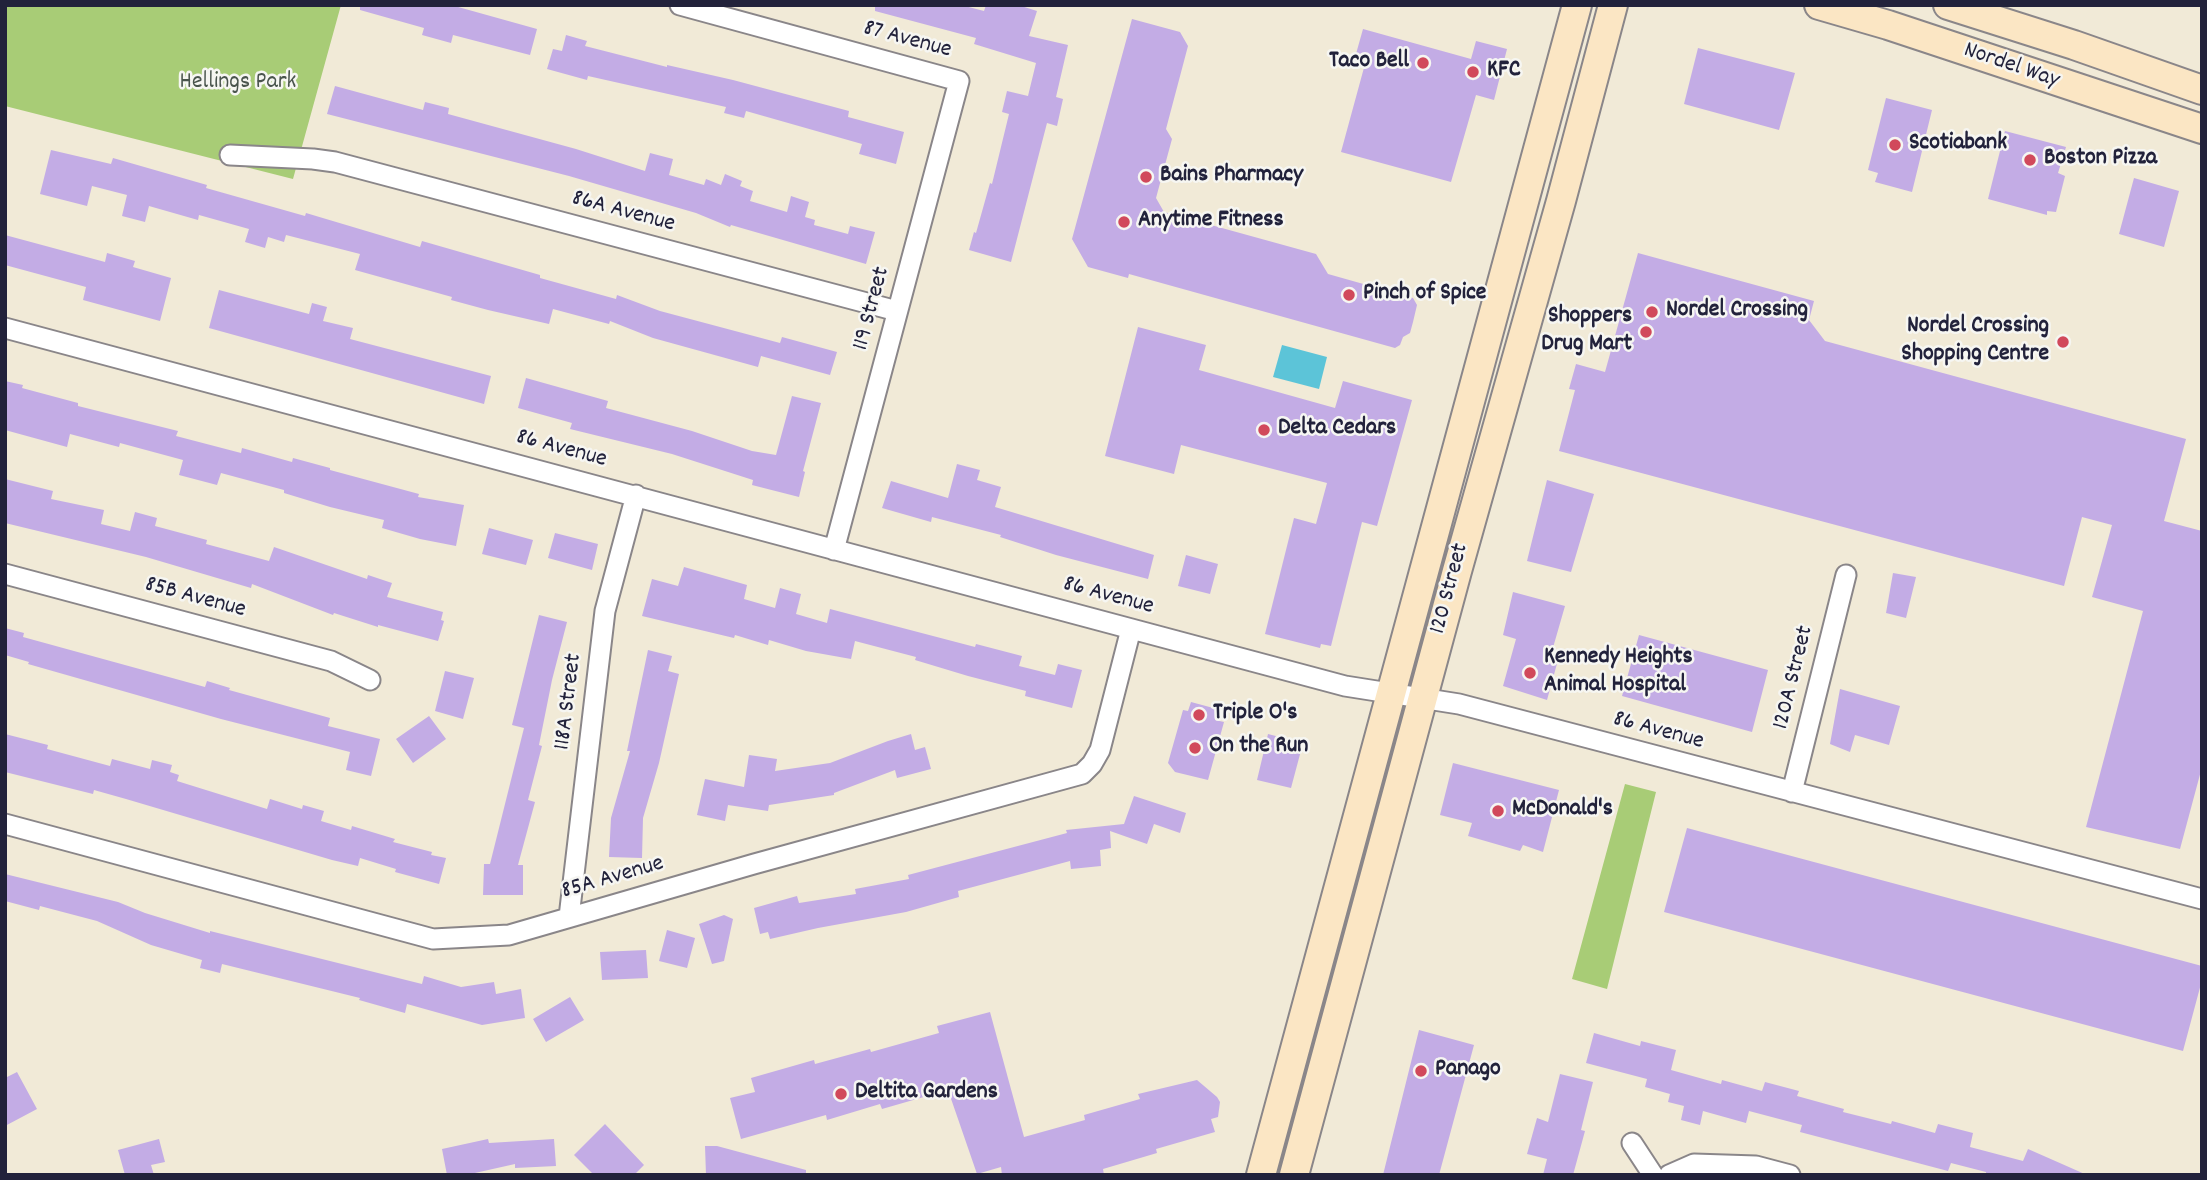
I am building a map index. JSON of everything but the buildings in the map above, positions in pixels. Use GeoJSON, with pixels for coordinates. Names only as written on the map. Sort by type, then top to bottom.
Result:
{"type":"FeatureCollection","features":[{"type":"Feature","properties":{"kind":"main road","name":"120 Street"},"geometry":{"type":"LineString","coordinates":[[1261,1175],[1577,5]]}},
{"type":"Feature","properties":{"kind":"main road","name":"120 Street"},"geometry":{"type":"LineString","coordinates":[[1294,1175],[1613,5]]}},
{"type":"Feature","properties":{"kind":"main road","name":"Nordel Way"},"geometry":{"type":"LineString","coordinates":[[1819,5],[1888,25],[2202,130]]}},
{"type":"Feature","properties":{"kind":"main road","name":"Nordel Way"},"geometry":{"type":"LineString","coordinates":[[1948,5],[2202,90]]}},
{"type":"Feature","properties":{"kind":"main road"},"geometry":{"type":"LineString","coordinates":[[1501,283],[1508,292],[1510,310],[1498,360],[1498,371],[1508,388]]}},
{"type":"Feature","properties":{"kind":"street","name":"87 Avenue"},"geometry":{"type":"LineString","coordinates":[[680,5],[959,81]]}},
{"type":"Feature","properties":{"kind":"street","name":"119 Street"},"geometry":{"type":"LineString","coordinates":[[834,550],[959,81]]}},
{"type":"Feature","properties":{"kind":"street","name":"86A Avenue"},"geometry":{"type":"LineString","coordinates":[[230,155],[335,162],[897,312]]}},
{"type":"Feature","properties":{"kind":"street","name":"86 Avenue"},"geometry":{"type":"LineString","coordinates":[[5,328],[1345,686],[1459,704],[2202,900]]}},
{"type":"Feature","properties":{"kind":"street","name":"118A Street"},"geometry":{"type":"LineString","coordinates":[[569,917],[605,611],[636,495]]}},
{"type":"Feature","properties":{"kind":"street","name":"85B Avenue"},"geometry":{"type":"LineString","coordinates":[[5,574],[331,661],[370,680]]}},
{"type":"Feature","properties":{"kind":"street","name":"120A Street"},"geometry":{"type":"LineString","coordinates":[[1792,792],[1846,575]]}},
{"type":"Feature","properties":{"kind":"street","name":"85A Avenue"},"geometry":{"type":"LineString","coordinates":[[5,824],[433,939],[509,935],[1082,774],[1100,750],[1131,629]]}},
{"type":"Feature","properties":{"kind":"street"},"geometry":{"type":"LineString","coordinates":[[1632,1143],[1653,1175]]}},
{"type":"Feature","properties":{"kind":"street"},"geometry":{"type":"LineString","coordinates":[[1669,1175],[1694,1164],[1756,1166],[1790,1175]]}},
{"type":"Feature","properties":{"kind":"green space","name":"Hellings Park"},"geometry":{"type":"Polygon","coordinates":[[[5,5],[341,5],[293,179],[5,106],[5,5]]]}},
{"type":"Feature","properties":{"kind":"green space"},"geometry":{"type":"Polygon","coordinates":[[[1625,784],[1656,792],[1607,989],[1572,979],[1625,784]]]}},
{"type":"Feature","properties":{"kind":"water"},"geometry":{"type":"Polygon","coordinates":[[[1282,345],[1327,357],[1319,389],[1273,377],[1282,345]]]}},
{"type":"Feature","properties":{"kind":"place","name":"Taco Bell"},"geometry":{"type":"Point","coordinates":[1423,63]}},
{"type":"Feature","properties":{"kind":"place","name":"KFC"},"geometry":{"type":"Point","coordinates":[1473,72]}},
{"type":"Feature","properties":{"kind":"place","name":"Scotiabank"},"geometry":{"type":"Point","coordinates":[1895,145]}},
{"type":"Feature","properties":{"kind":"place","name":"Boston Pizza"},"geometry":{"type":"Point","coordinates":[2030,160]}},
{"type":"Feature","properties":{"kind":"place","name":"Bains Pharmacy"},"geometry":{"type":"Point","coordinates":[1146,177]}},
{"type":"Feature","properties":{"kind":"place","name":"Anytime Fitness"},"geometry":{"type":"Point","coordinates":[1124,222]}},
{"type":"Feature","properties":{"kind":"place","name":"Pinch of Spice"},"geometry":{"type":"Point","coordinates":[1349,295]}},
{"type":"Feature","properties":{"kind":"place","name":"Nordel Crossing"},"geometry":{"type":"Point","coordinates":[1652,312]}},
{"type":"Feature","properties":{"kind":"place","name":"Shoppers Drug Mart"},"geometry":{"type":"Point","coordinates":[1646,332]}},
{"type":"Feature","properties":{"kind":"place","name":"Nordel Crossing Shopping Centre"},"geometry":{"type":"Point","coordinates":[2063,342]}},
{"type":"Feature","properties":{"kind":"place","name":"Delta Cedars"},"geometry":{"type":"Point","coordinates":[1264,430]}},
{"type":"Feature","properties":{"kind":"place","name":"Kennedy Heights Animal Hospital"},"geometry":{"type":"Point","coordinates":[1530,673]}},
{"type":"Feature","properties":{"kind":"place","name":"Triple O's"},"geometry":{"type":"Point","coordinates":[1199,715]}},
{"type":"Feature","properties":{"kind":"place","name":"On the Run"},"geometry":{"type":"Point","coordinates":[1195,748]}},
{"type":"Feature","properties":{"kind":"place","name":"McDonald's"},"geometry":{"type":"Point","coordinates":[1498,811]}},
{"type":"Feature","properties":{"kind":"place","name":"Panago"},"geometry":{"type":"Point","coordinates":[1421,1071]}},
{"type":"Feature","properties":{"kind":"place","name":"Deltita Gardens"},"geometry":{"type":"Point","coordinates":[841,1094]}}]}
